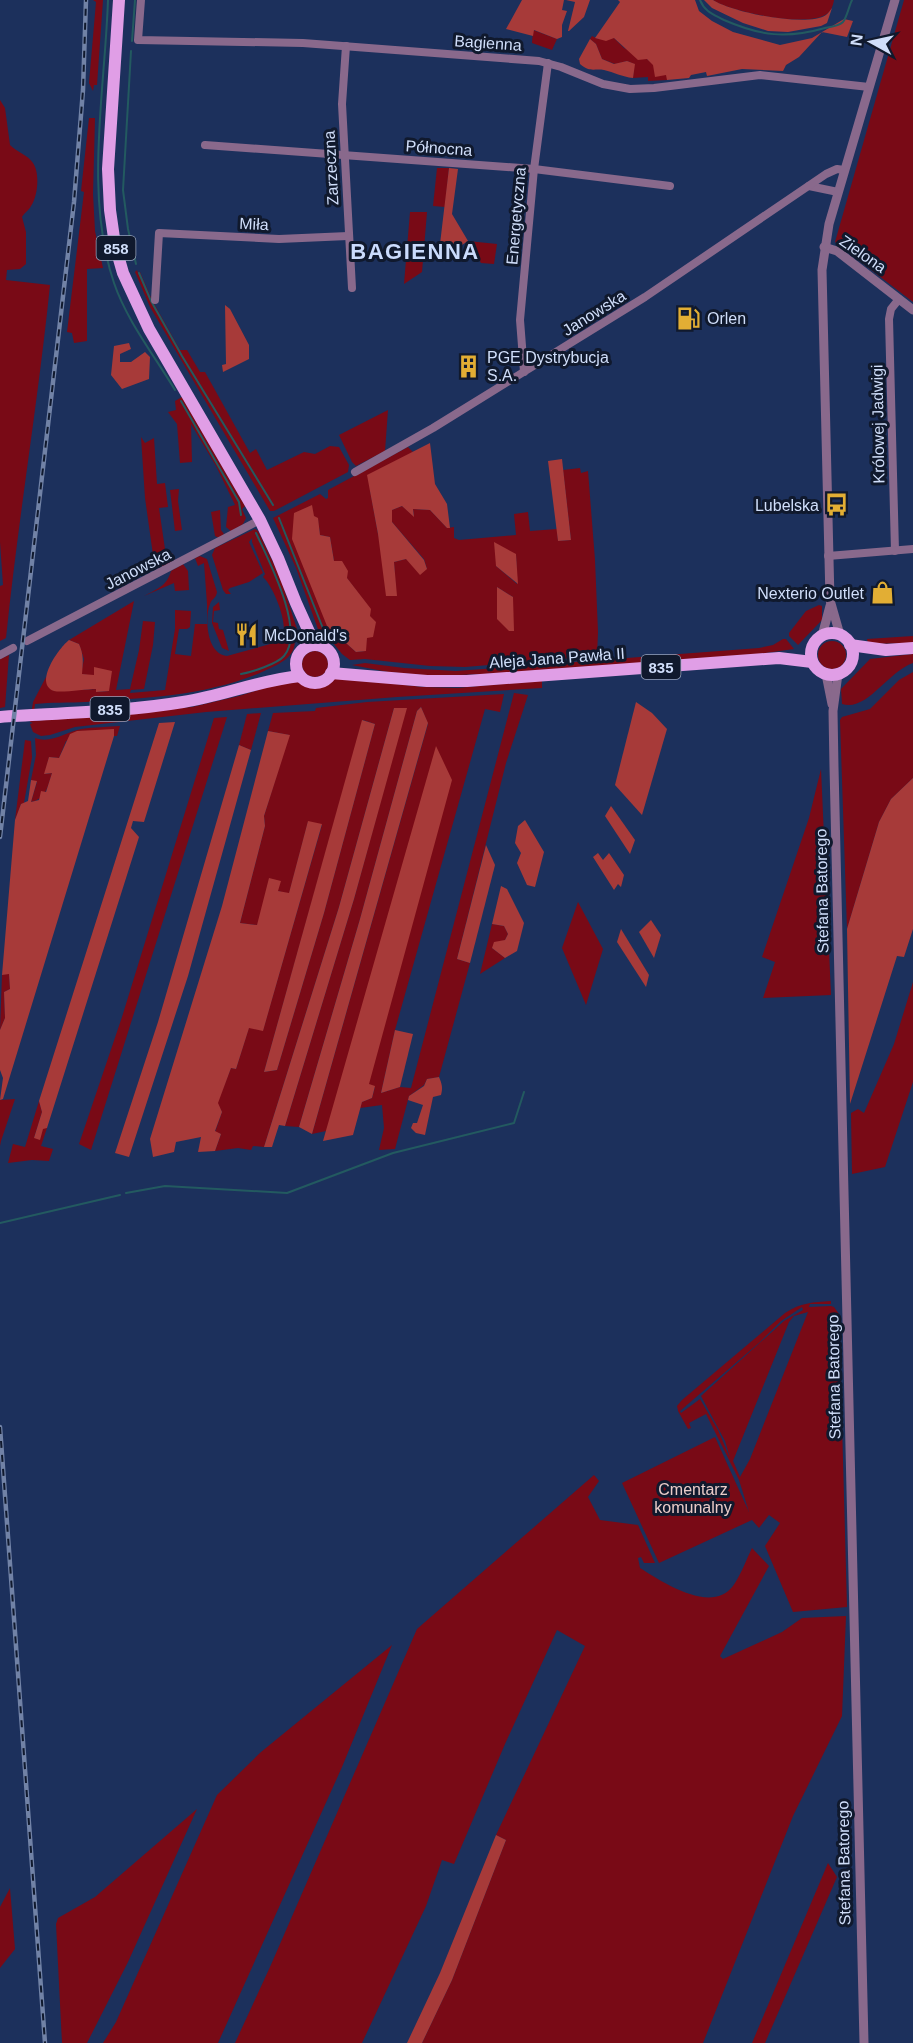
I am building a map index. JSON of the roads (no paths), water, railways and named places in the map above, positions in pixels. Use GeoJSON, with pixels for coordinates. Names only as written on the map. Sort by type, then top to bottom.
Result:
{"type":"FeatureCollection","features":[{"type":"Feature","properties":{"kind":"main road","name":"858"},"geometry":{"type":"LineString","coordinates":[[119,0],[108,180],[110,210],[118,255],[129,289],[142,317],[260,520],[279,558],[310,647]]}},
{"type":"Feature","properties":{"kind":"main road"},"geometry":{"type":"LineString","coordinates":[[830,634],[840,635],[850,645],[853,654],[851,662],[846,669],[832,674],[818,669],[812,662],[812,648],[816,641],[830,634]]}},
{"type":"Feature","properties":{"kind":"main road"},"geometry":{"type":"LineString","coordinates":[[850,645],[886,650],[913,648]]}},
{"type":"Feature","properties":{"kind":"main road"},"geometry":{"type":"LineString","coordinates":[[298,670],[297,656],[310,647],[328,650],[332,667]]}},
{"type":"Feature","properties":{"kind":"main road","name":"Aleja Jana Pawła II"},"geometry":{"type":"LineString","coordinates":[[779,658],[812,648]]}},
{"type":"Feature","properties":{"kind":"main road"},"geometry":{"type":"LineString","coordinates":[[851,662],[886,650]]}},
{"type":"Feature","properties":{"kind":"main road","name":"Aleja Jana Pawła II"},"geometry":{"type":"LineString","coordinates":[[332,667],[373,675],[427,681],[467,681],[779,658],[812,662]]}},
{"type":"Feature","properties":{"kind":"main road","name":"835"},"geometry":{"type":"LineString","coordinates":[[0,717],[182,702],[225,693],[298,670],[308,682],[318,683],[327,679],[332,667]]}},
{"type":"Feature","properties":{"kind":"street","name":"Bagienna"},"geometry":{"type":"LineString","coordinates":[[141,0],[138,40],[154,42],[275,42],[548,63],[603,84],[630,89],[760,75],[869,87]]}},
{"type":"Feature","properties":{"kind":"street"},"geometry":{"type":"LineString","coordinates":[[840,635],[830,603],[828,556],[822,281],[824,247],[844,170],[895,0]]}},
{"type":"Feature","properties":{"kind":"street","name":"Zarzeczna"},"geometry":{"type":"LineString","coordinates":[[346,46],[342,104],[352,288]]}},
{"type":"Feature","properties":{"kind":"street","name":"Energetyczna"},"geometry":{"type":"LineString","coordinates":[[524,372],[520,320],[534,169],[548,63]]}},
{"type":"Feature","properties":{"kind":"street","name":"Północna"},"geometry":{"type":"LineString","coordinates":[[205,145],[534,169],[670,186]]}},
{"type":"Feature","properties":{"kind":"street","name":"Janowska"},"geometry":{"type":"LineString","coordinates":[[355,472],[433,428],[645,297],[834,170],[844,170]]}},
{"type":"Feature","properties":{"kind":"street"},"geometry":{"type":"LineString","coordinates":[[809,186],[838,192]]}},
{"type":"Feature","properties":{"kind":"street","name":"Miła"},"geometry":{"type":"LineString","coordinates":[[155,300],[159,233],[279,239],[348,236]]}},
{"type":"Feature","properties":{"kind":"street","name":"Zielona"},"geometry":{"type":"LineString","coordinates":[[824,247],[837,251],[913,310]]}},
{"type":"Feature","properties":{"kind":"street","name":"Królowej Jadwigi"},"geometry":{"type":"LineString","coordinates":[[895,551],[889,319],[891,309],[899,298]]}},
{"type":"Feature","properties":{"kind":"street","name":"Janowska"},"geometry":{"type":"LineString","coordinates":[[27,641],[260,520]]}},
{"type":"Feature","properties":{"kind":"street"},"geometry":{"type":"LineString","coordinates":[[828,556],[913,549]]}},
{"type":"Feature","properties":{"kind":"street"},"geometry":{"type":"LineString","coordinates":[[822,636],[830,603]]}},
{"type":"Feature","properties":{"kind":"street"},"geometry":{"type":"LineString","coordinates":[[0,655],[13,648]]}},
{"type":"Feature","properties":{"kind":"street","name":"Stefana Batorego"},"geometry":{"type":"LineString","coordinates":[[832,674],[864,2043]]}},
{"type":"Feature","properties":{"kind":"waterway"},"geometry":{"type":"LineString","coordinates":[[108,0],[98,178],[105,249],[119,297],[175,390]]}},
{"type":"Feature","properties":{"kind":"waterway"},"geometry":{"type":"LineString","coordinates":[[132,41],[135,0]]}},
{"type":"Feature","properties":{"kind":"waterway"},"geometry":{"type":"LineString","coordinates":[[700,0],[704,7],[724,20],[750,30],[786,35],[843,22],[852,0]]}},
{"type":"Feature","properties":{"kind":"waterway"},"geometry":{"type":"LineString","coordinates":[[131,51],[123,190],[128,229],[136,264]]}},
{"type":"Feature","properties":{"kind":"waterway"},"geometry":{"type":"LineString","coordinates":[[139,273],[151,301],[182,356],[273,505]]}},
{"type":"Feature","properties":{"kind":"waterway"},"geometry":{"type":"LineString","coordinates":[[181,401],[239,502],[241,515]]}},
{"type":"Feature","properties":{"kind":"waterway"},"geometry":{"type":"LineString","coordinates":[[279,518],[324,631],[321,632]]}},
{"type":"Feature","properties":{"kind":"waterway"},"geometry":{"type":"LineString","coordinates":[[241,674],[276,662],[284,656],[290,645],[291,630],[283,595],[256,533]]}},
{"type":"Feature","properties":{"kind":"waterway"},"geometry":{"type":"LineString","coordinates":[[126,1193],[165,1186],[287,1193],[393,1153],[514,1123],[524,1092]]}},
{"type":"Feature","properties":{"kind":"waterway"},"geometry":{"type":"LineString","coordinates":[[0,1223],[120,1195]]}},
{"type":"Feature","properties":{"kind":"railway"},"geometry":{"type":"LineString","coordinates":[[0,837],[74,202],[83,90],[86,0]]}},
{"type":"Feature","properties":{"kind":"railway"},"geometry":{"type":"LineString","coordinates":[[0,1427],[45,2043]]}},
{"type":"Feature","properties":{"kind":"place","name":"Orlen"},"geometry":{"type":"Point","coordinates":[689,318]}},
{"type":"Feature","properties":{"kind":"place","name":"PGE Dystrybucja S.A."},"geometry":{"type":"Point","coordinates":[469,366]}},
{"type":"Feature","properties":{"kind":"place","name":"Lubelska"},"geometry":{"type":"Point","coordinates":[837,505]}},
{"type":"Feature","properties":{"kind":"place","name":"Nexterio Outlet"},"geometry":{"type":"Point","coordinates":[882,593]}},
{"type":"Feature","properties":{"kind":"place","name":"McDonald's"},"geometry":{"type":"Point","coordinates":[246,635]}},
{"type":"Feature","properties":{"kind":"district","name":"BAGIENNA"},"geometry":{"type":"Point","coordinates":[415,251]}},
{"type":"Feature","properties":{"kind":"park label","name":"Cmentarz komunalny"},"geometry":{"type":"Point","coordinates":[693,1498]}}]}
